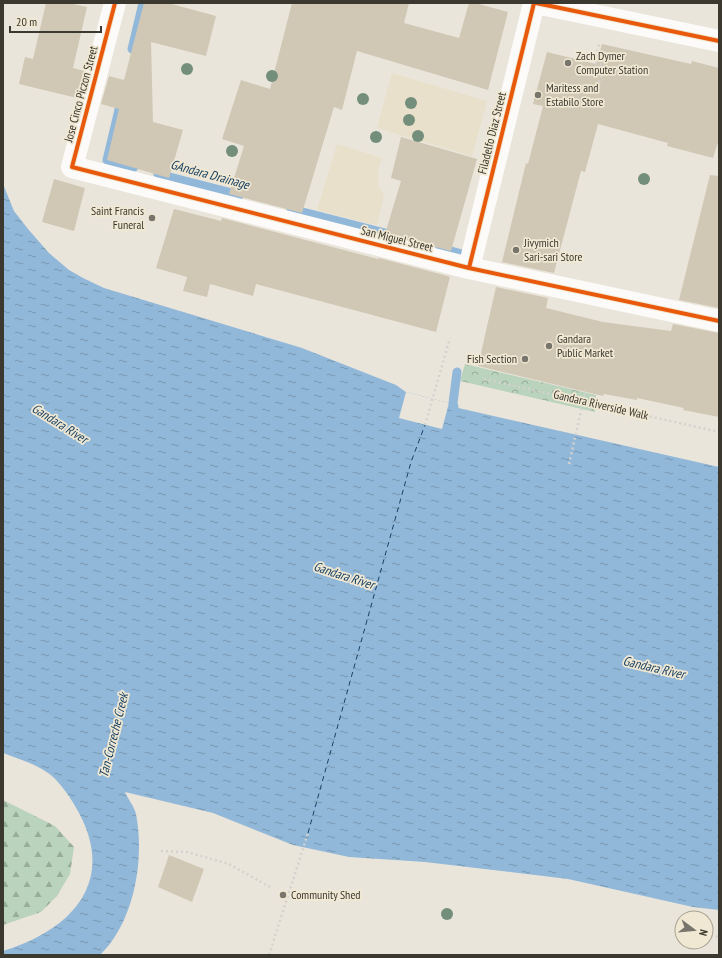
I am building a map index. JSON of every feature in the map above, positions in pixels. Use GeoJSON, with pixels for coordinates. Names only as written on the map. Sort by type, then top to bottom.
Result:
{"type":"FeatureCollection","features":[{"type":"Feature","properties":{"kind":"street","name":"Jose Cinco Piczon Street"},"geometry":{"type":"LineString","coordinates":[[72,167],[115,3]]}},
{"type":"Feature","properties":{"kind":"street"},"geometry":{"type":"LineString","coordinates":[[535,3],[719,41]]}},
{"type":"Feature","properties":{"kind":"street","name":"Filadelfo Diaz Street"},"geometry":{"type":"LineString","coordinates":[[469,268],[535,3]]}},
{"type":"Feature","properties":{"kind":"street","name":"San Miguel Street"},"geometry":{"type":"LineString","coordinates":[[72,167],[469,268],[719,321]]}},
{"type":"Feature","properties":{"kind":"path"},"geometry":{"type":"LineString","coordinates":[[598,87],[604,65],[594,63],[601,38]]}},
{"type":"Feature","properties":{"kind":"path"},"geometry":{"type":"LineString","coordinates":[[425,425],[434,399],[450,338]]}},
{"type":"Feature","properties":{"kind":"path"},"geometry":{"type":"LineString","coordinates":[[569,464],[585,392]]}},
{"type":"Feature","properties":{"kind":"path"},"geometry":{"type":"LineString","coordinates":[[269,955],[308,833]]}},
{"type":"Feature","properties":{"kind":"path"},"geometry":{"type":"LineString","coordinates":[[161,851],[187,852],[228,864],[270,887]]}},
{"type":"Feature","properties":{"kind":"shaded area"},"geometry":{"type":"Polygon","coordinates":[[[392,73],[487,101],[472,156],[377,128],[392,73]]]}},
{"type":"Feature","properties":{"kind":"shaded area"},"geometry":{"type":"Polygon","coordinates":[[[337,144],[382,158],[378,171],[379,186],[384,196],[377,225],[317,210],[337,144]]]}},
{"type":"Feature","properties":{"kind":"green space"},"geometry":{"type":"Polygon","coordinates":[[[465,364],[596,395],[595,412],[460,381],[465,364]]]}},
{"type":"Feature","properties":{"kind":"green space"},"geometry":{"type":"Polygon","coordinates":[[[3,800],[55,826],[74,847],[70,874],[57,896],[41,912],[3,925],[3,800]]]}},
{"type":"Feature","properties":{"kind":"water"},"geometry":{"type":"Polygon","coordinates":[[[3,184],[14,211],[49,253],[69,270],[104,288],[302,348],[396,385],[406,392],[449,403],[454,407],[719,467],[719,910],[693,907],[568,879],[425,862],[349,857],[293,845],[213,813],[125,792],[136,814],[139,851],[138,870],[129,908],[112,941],[100,955],[3,955],[3,951],[27,942],[48,931],[66,917],[80,901],[89,883],[92,862],[89,838],[79,813],[60,784],[40,768],[3,753],[3,184]]]}},
{"type":"Feature","properties":{"kind":"pier"},"geometry":{"type":"Polygon","coordinates":[[[406,392],[449,403],[442,429],[399,418],[406,392]]]}},
{"type":"Feature","properties":{"kind":"building"},"geometry":{"type":"Polygon","coordinates":[[[46,3],[68,3],[87,7],[73,68],[84,71],[77,98],[19,84],[25,57],[33,59],[46,3]]]}},
{"type":"Feature","properties":{"kind":"building"},"geometry":{"type":"Polygon","coordinates":[[[144,3],[168,3],[216,16],[206,56],[151,42],[153,122],[183,130],[169,178],[107,160],[119,109],[101,104],[109,76],[124,80],[144,3]]]}},
{"type":"Feature","properties":{"kind":"building"},"geometry":{"type":"Polygon","coordinates":[[[292,3],[409,3],[404,23],[459,38],[469,3],[475,3],[508,12],[488,90],[357,51],[342,110],[334,107],[302,213],[229,194],[244,146],[222,139],[241,80],[270,89],[292,3]]]}},
{"type":"Feature","properties":{"kind":"building"},"geometry":{"type":"Polygon","coordinates":[[[602,44],[691,64],[692,61],[719,68],[719,139],[713,158],[667,146],[668,143],[598,124],[585,172],[581,171],[554,273],[502,262],[526,163],[528,164],[543,106],[533,104],[547,52],[596,64],[602,44]]]}},
{"type":"Feature","properties":{"kind":"building"},"geometry":{"type":"Polygon","coordinates":[[[401,137],[477,159],[451,251],[385,234],[401,181],[391,178],[401,137]]]}},
{"type":"Feature","properties":{"kind":"building"},"geometry":{"type":"Polygon","coordinates":[[[710,175],[719,176],[719,308],[679,300],[710,175]]]}},
{"type":"Feature","properties":{"kind":"building"},"geometry":{"type":"Polygon","coordinates":[[[54,179],[85,188],[74,231],[42,222],[54,179]]]}},
{"type":"Feature","properties":{"kind":"building"},"geometry":{"type":"Polygon","coordinates":[[[174,209],[221,221],[222,218],[450,277],[436,332],[256,284],[253,296],[210,284],[207,297],[183,291],[187,277],[156,268],[174,209]]]}},
{"type":"Feature","properties":{"kind":"building"},"geometry":{"type":"Polygon","coordinates":[[[496,287],[548,298],[546,308],[603,322],[671,331],[673,324],[719,333],[719,417],[683,410],[684,408],[637,398],[637,400],[604,394],[603,396],[478,366],[496,287]]]}},
{"type":"Feature","properties":{"kind":"building"},"geometry":{"type":"Polygon","coordinates":[[[169,855],[204,869],[192,902],[158,887],[169,855]]]}},
{"type":"Feature","properties":{"kind":"waterway","name":"GAndara Drainage"},"geometry":{"type":"LineString","coordinates":[[132,49],[143,3]]}},
{"type":"Feature","properties":{"kind":"waterway","name":"GAndara Drainage"},"geometry":{"type":"LineString","coordinates":[[122,97],[107,160],[134,167]]}},
{"type":"Feature","properties":{"kind":"waterway","name":"GAndara Drainage"},"geometry":{"type":"LineString","coordinates":[[158,174],[240,195]]}},
{"type":"Feature","properties":{"kind":"waterway","name":"GAndara Drainage"},"geometry":{"type":"LineString","coordinates":[[291,209],[397,236]]}},
{"type":"Feature","properties":{"kind":"waterway","name":"GAndara Drainage"},"geometry":{"type":"LineString","coordinates":[[440,248],[462,254]]}},
{"type":"Feature","properties":{"kind":"waterway"},"geometry":{"type":"LineString","coordinates":[[454,407],[453,403],[457,372]]}},
{"type":"Feature","properties":{"kind":"ferry route"},"geometry":{"type":"LineString","coordinates":[[308,833],[411,462],[425,425]]}},
{"type":"Feature","properties":{"kind":"cycle path"},"geometry":{"type":"LineString","coordinates":[[115,3],[72,167],[469,268],[719,321]]}},
{"type":"Feature","properties":{"kind":"cycle path"},"geometry":{"type":"LineString","coordinates":[[469,268],[534,3]]}},
{"type":"Feature","properties":{"kind":"cycle path"},"geometry":{"type":"LineString","coordinates":[[536,3],[719,41]]}},
{"type":"Feature","properties":{"kind":"place","name":"Zach Dymer Computer Station"},"geometry":{"type":"Point","coordinates":[568,63]}},
{"type":"Feature","properties":{"kind":"place","name":"Maritess and Estabilo Store"},"geometry":{"type":"Point","coordinates":[538,95]}},
{"type":"Feature","properties":{"kind":"place","name":"Saint Francis Funeral"},"geometry":{"type":"Point","coordinates":[152,218]}},
{"type":"Feature","properties":{"kind":"place","name":"Jivymich Sari-sari Store"},"geometry":{"type":"Point","coordinates":[516,250]}},
{"type":"Feature","properties":{"kind":"place","name":"Gandara Public Market"},"geometry":{"type":"Point","coordinates":[549,346]}},
{"type":"Feature","properties":{"kind":"place","name":"Fish Section"},"geometry":{"type":"Point","coordinates":[525,359]}},
{"type":"Feature","properties":{"kind":"place","name":"Community Shed"},"geometry":{"type":"Point","coordinates":[283,895]}},
{"type":"Feature","properties":{"kind":"water label","name":"Gandara River"},"geometry":{"type":"Point","coordinates":[60,423]}},
{"type":"Feature","properties":{"kind":"water label","name":"Gandara River"},"geometry":{"type":"Point","coordinates":[344,575]}},
{"type":"Feature","properties":{"kind":"water label","name":"Gandara River"},"geometry":{"type":"Point","coordinates":[654,667]}},
{"type":"Feature","properties":{"kind":"water label","name":"Tan-Correche Creek"},"geometry":{"type":"Point","coordinates":[113,735]}}]}
